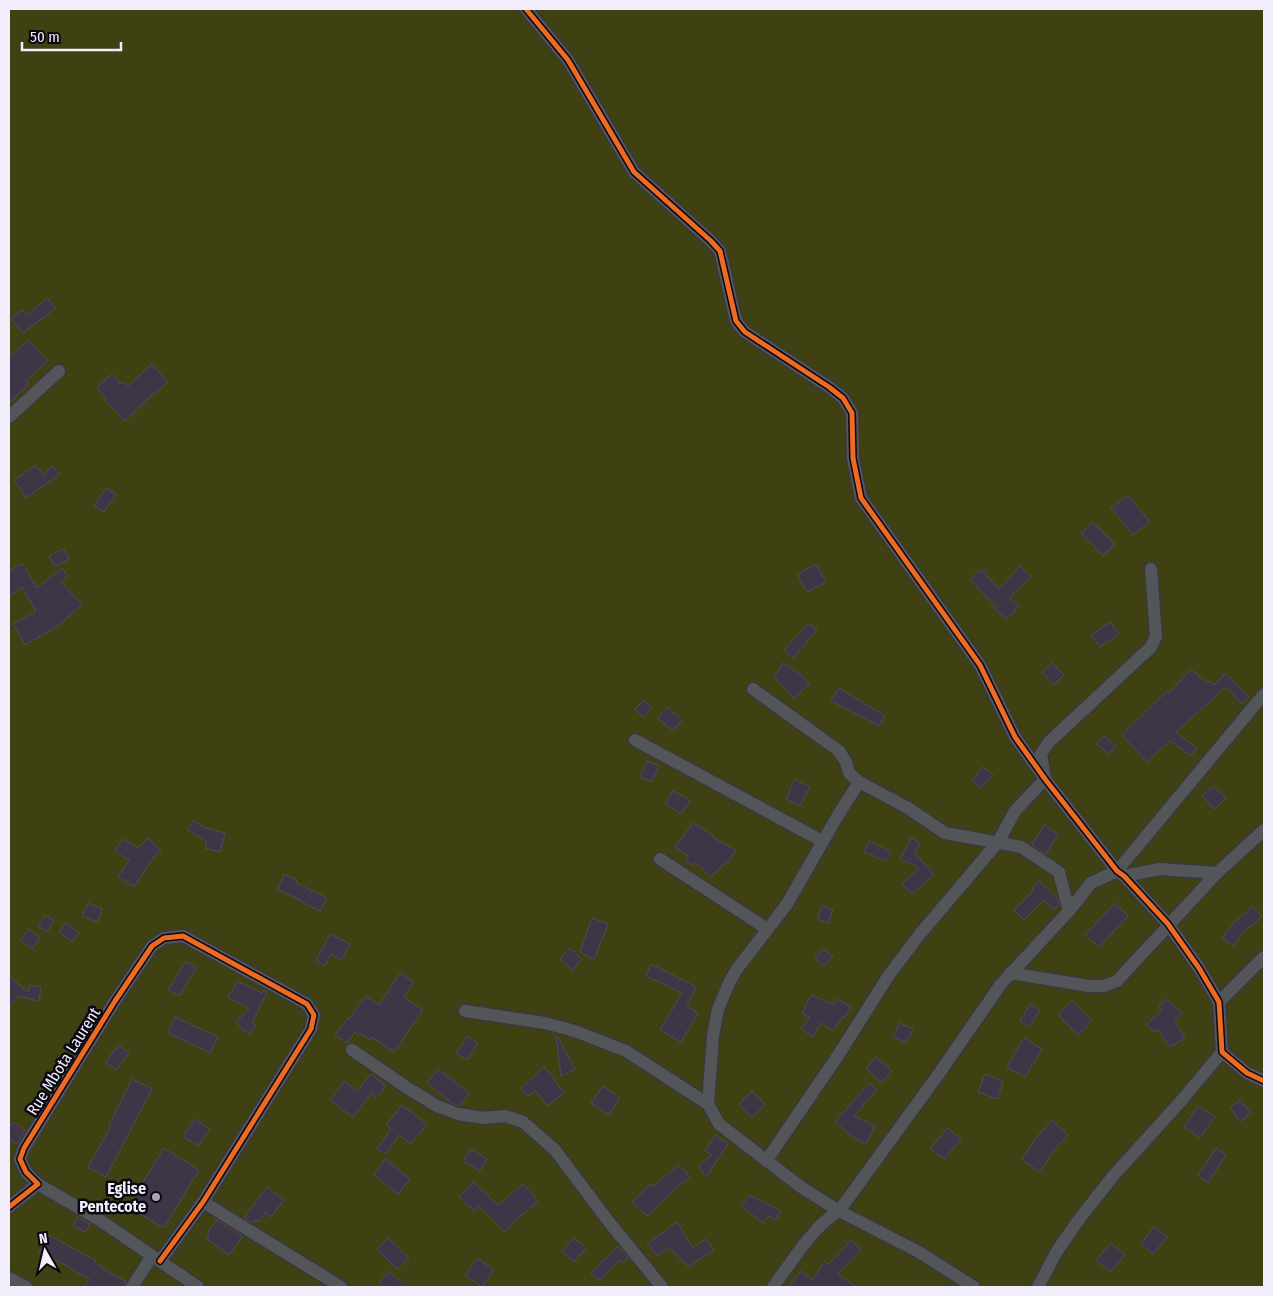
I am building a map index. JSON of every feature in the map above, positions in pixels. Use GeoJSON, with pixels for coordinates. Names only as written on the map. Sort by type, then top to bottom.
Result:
{"type":"FeatureCollection","features":[{"type":"Feature","properties":{"kind":"street"},"geometry":{"type":"LineString","coordinates":[[526,9],[568,60],[634,172],[720,251],[736,321],[745,332],[830,387],[843,398],[852,413],[853,458],[861,498],[980,665],[1015,737],[1045,779],[1121,873],[1168,924],[1199,968],[1219,1002],[1222,1052],[1181,1101],[1114,1175],[1080,1218],[1057,1251],[1038,1287]]}},
{"type":"Feature","properties":{"kind":"street"},"geometry":{"type":"LineString","coordinates":[[9,418],[59,371]]}},
{"type":"Feature","properties":{"kind":"street"},"geometry":{"type":"LineString","coordinates":[[1045,779],[1041,754],[1049,742],[1151,647],[1156,636],[1151,569]]}},
{"type":"Feature","properties":{"kind":"street"},"geometry":{"type":"LineString","coordinates":[[753,689],[839,751],[846,762],[849,773],[860,782],[908,808],[946,833],[1020,846],[1059,872],[1069,912]]}},
{"type":"Feature","properties":{"kind":"street"},"geometry":{"type":"LineString","coordinates":[[1121,873],[1264,694]]}},
{"type":"Feature","properties":{"kind":"street"},"geometry":{"type":"LineString","coordinates":[[634,740],[822,841]]}},
{"type":"Feature","properties":{"kind":"street"},"geometry":{"type":"LineString","coordinates":[[766,1161],[839,1054],[888,975],[998,842],[1015,811],[1045,779]]}},
{"type":"Feature","properties":{"kind":"street"},"geometry":{"type":"LineString","coordinates":[[708,1104],[712,1036],[718,1009],[729,983],[737,969],[786,904],[822,841],[860,782]]}},
{"type":"Feature","properties":{"kind":"street"},"geometry":{"type":"LineString","coordinates":[[1010,972],[1089,986],[1104,986],[1116,981],[1217,873],[1264,830]]}},
{"type":"Feature","properties":{"kind":"street"},"geometry":{"type":"LineString","coordinates":[[660,859],[767,929]]}},
{"type":"Feature","properties":{"kind":"street"},"geometry":{"type":"LineString","coordinates":[[773,1287],[827,1218],[839,1211],[938,1075],[1000,984],[1069,912],[1091,882],[1121,873],[1160,869],[1217,873]]}},
{"type":"Feature","properties":{"kind":"street","name":"Rue Mbota Laurent"},"geometry":{"type":"LineString","coordinates":[[38,1184],[26,1172],[20,1159],[24,1148],[115,1001],[152,946],[164,938],[183,936],[306,1004],[314,1015],[311,1029],[203,1202]]}},
{"type":"Feature","properties":{"kind":"street"},"geometry":{"type":"LineString","coordinates":[[1219,1002],[1264,957]]}},
{"type":"Feature","properties":{"kind":"street"},"geometry":{"type":"LineString","coordinates":[[465,1011],[545,1023],[575,1031],[626,1052],[708,1104],[719,1124],[801,1187],[839,1211],[919,1252],[974,1287]]}},
{"type":"Feature","properties":{"kind":"street"},"geometry":{"type":"LineString","coordinates":[[352,1050],[437,1106],[458,1114],[484,1118],[505,1116],[523,1122],[555,1150],[609,1222],[662,1287]]}},
{"type":"Feature","properties":{"kind":"street"},"geometry":{"type":"LineString","coordinates":[[1222,1052],[1247,1073],[1264,1081]]}},
{"type":"Feature","properties":{"kind":"street"},"geometry":{"type":"LineString","coordinates":[[9,1207],[38,1184],[98,1218],[198,1287]]}},
{"type":"Feature","properties":{"kind":"street"},"geometry":{"type":"LineString","coordinates":[[132,1287],[203,1202],[341,1287]]}},
{"type":"Feature","properties":{"kind":"street"},"geometry":{"type":"LineString","coordinates":[[9,1278],[26,1287]]}},
{"type":"Feature","properties":{"kind":"shaded area"},"geometry":{"type":"Polygon","coordinates":[[[9,9],[1264,9],[1264,1287],[9,1287],[9,9]]]}},
{"type":"Feature","properties":{"kind":"building"},"geometry":{"type":"Polygon","coordinates":[[[47,298],[56,308],[23,333],[11,319],[22,310],[27,315],[47,298]]]}},
{"type":"Feature","properties":{"kind":"building"},"geometry":{"type":"Polygon","coordinates":[[[28,340],[48,361],[26,381],[29,384],[9,403],[9,357],[28,340]]]}},
{"type":"Feature","properties":{"kind":"building"},"geometry":{"type":"Polygon","coordinates":[[[152,364],[168,382],[125,421],[105,400],[97,387],[112,374],[121,384],[124,382],[128,386],[152,364]]]}},
{"type":"Feature","properties":{"kind":"building"},"geometry":{"type":"Polygon","coordinates":[[[36,465],[43,475],[51,466],[60,474],[26,498],[14,480],[36,465]]]}},
{"type":"Feature","properties":{"kind":"building"},"geometry":{"type":"Polygon","coordinates":[[[106,488],[116,494],[104,512],[94,506],[106,488]]]}},
{"type":"Feature","properties":{"kind":"building"},"geometry":{"type":"Polygon","coordinates":[[[1128,495],[1150,522],[1133,535],[1111,508],[1128,495]]]}},
{"type":"Feature","properties":{"kind":"building"},"geometry":{"type":"Polygon","coordinates":[[[1093,522],[1115,544],[1103,556],[1081,533],[1093,522]]]}},
{"type":"Feature","properties":{"kind":"building"},"geometry":{"type":"Polygon","coordinates":[[[64,549],[69,559],[55,566],[49,556],[64,549]]]}},
{"type":"Feature","properties":{"kind":"building"},"geometry":{"type":"Polygon","coordinates":[[[22,563],[37,588],[62,568],[68,576],[61,582],[82,605],[55,628],[25,645],[13,624],[36,611],[22,587],[9,597],[9,571],[22,563]]]}},
{"type":"Feature","properties":{"kind":"building"},"geometry":{"type":"Polygon","coordinates":[[[816,564],[826,582],[807,592],[797,575],[816,564]]]}},
{"type":"Feature","properties":{"kind":"building"},"geometry":{"type":"Polygon","coordinates":[[[1020,566],[1031,576],[1009,598],[1019,606],[1007,619],[994,608],[995,606],[970,579],[981,569],[999,589],[1020,566]]]}},
{"type":"Feature","properties":{"kind":"building"},"geometry":{"type":"Polygon","coordinates":[[[1110,622],[1119,634],[1100,647],[1091,635],[1110,622]]]}},
{"type":"Feature","properties":{"kind":"building"},"geometry":{"type":"Polygon","coordinates":[[[808,623],[817,630],[793,658],[784,650],[808,623]]]}},
{"type":"Feature","properties":{"kind":"building"},"geometry":{"type":"Polygon","coordinates":[[[783,663],[800,674],[809,684],[794,698],[774,677],[783,663]]]}},
{"type":"Feature","properties":{"kind":"building"},"geometry":{"type":"Polygon","coordinates":[[[1052,663],[1064,675],[1054,685],[1042,672],[1052,663]]]}},
{"type":"Feature","properties":{"kind":"building"},"geometry":{"type":"Polygon","coordinates":[[[1191,669],[1207,683],[1210,681],[1214,685],[1226,673],[1249,697],[1242,704],[1226,687],[1176,732],[1197,748],[1191,756],[1170,741],[1147,762],[1122,735],[1167,691],[1169,693],[1191,669]]]}},
{"type":"Feature","properties":{"kind":"building"},"geometry":{"type":"Polygon","coordinates":[[[839,688],[885,716],[879,726],[831,701],[839,688]]]}},
{"type":"Feature","properties":{"kind":"building"},"geometry":{"type":"Polygon","coordinates":[[[644,700],[652,709],[643,717],[635,709],[644,700]]]}},
{"type":"Feature","properties":{"kind":"building"},"geometry":{"type":"Polygon","coordinates":[[[667,707],[682,720],[673,731],[657,718],[667,707]]]}},
{"type":"Feature","properties":{"kind":"building"},"geometry":{"type":"Polygon","coordinates":[[[1104,736],[1116,746],[1109,754],[1097,744],[1104,736]]]}},
{"type":"Feature","properties":{"kind":"building"},"geometry":{"type":"Polygon","coordinates":[[[647,761],[659,766],[652,782],[640,777],[647,761]]]}},
{"type":"Feature","properties":{"kind":"building"},"geometry":{"type":"Polygon","coordinates":[[[983,767],[993,775],[981,788],[972,780],[983,767]]]}},
{"type":"Feature","properties":{"kind":"building"},"geometry":{"type":"Polygon","coordinates":[[[795,779],[810,787],[800,806],[786,799],[795,779]]]}},
{"type":"Feature","properties":{"kind":"building"},"geometry":{"type":"Polygon","coordinates":[[[1213,786],[1226,798],[1215,809],[1202,796],[1213,786]]]}},
{"type":"Feature","properties":{"kind":"building"},"geometry":{"type":"Polygon","coordinates":[[[673,791],[690,800],[681,814],[665,804],[673,791]]]}},
{"type":"Feature","properties":{"kind":"building"},"geometry":{"type":"Polygon","coordinates":[[[193,821],[206,828],[225,833],[220,852],[205,848],[207,841],[187,830],[193,821]]]}},
{"type":"Feature","properties":{"kind":"building"},"geometry":{"type":"Polygon","coordinates":[[[693,823],[713,835],[712,837],[736,850],[728,863],[726,862],[711,877],[696,863],[694,866],[685,861],[688,856],[675,847],[693,823]]]}},
{"type":"Feature","properties":{"kind":"building"},"geometry":{"type":"Polygon","coordinates":[[[1044,825],[1058,834],[1046,854],[1032,845],[1044,825]]]}},
{"type":"Feature","properties":{"kind":"building"},"geometry":{"type":"Polygon","coordinates":[[[148,838],[161,851],[153,858],[134,887],[118,876],[129,860],[115,852],[122,839],[138,848],[148,838]]]}},
{"type":"Feature","properties":{"kind":"building"},"geometry":{"type":"Polygon","coordinates":[[[911,838],[920,843],[915,853],[934,875],[912,894],[902,884],[919,868],[900,859],[911,838]]]}},
{"type":"Feature","properties":{"kind":"building"},"geometry":{"type":"Polygon","coordinates":[[[869,841],[891,852],[886,861],[864,852],[869,841]]]}},
{"type":"Feature","properties":{"kind":"building"},"geometry":{"type":"Polygon","coordinates":[[[284,874],[297,880],[296,883],[327,898],[320,911],[278,890],[284,874]]]}},
{"type":"Feature","properties":{"kind":"building"},"geometry":{"type":"Polygon","coordinates":[[[1039,881],[1058,899],[1059,904],[1054,910],[1044,900],[1024,920],[1014,910],[1034,890],[1032,888],[1039,881]]]}},
{"type":"Feature","properties":{"kind":"building"},"geometry":{"type":"Polygon","coordinates":[[[88,903],[102,909],[97,922],[82,916],[88,903]]]}},
{"type":"Feature","properties":{"kind":"building"},"geometry":{"type":"Polygon","coordinates":[[[1115,903],[1128,916],[1099,947],[1085,935],[1115,903]]]}},
{"type":"Feature","properties":{"kind":"building"},"geometry":{"type":"Polygon","coordinates":[[[822,906],[833,910],[828,923],[817,919],[822,906]]]}},
{"type":"Feature","properties":{"kind":"building"},"geometry":{"type":"Polygon","coordinates":[[[1253,907],[1262,917],[1244,932],[1233,946],[1222,938],[1233,923],[1253,907]]]}},
{"type":"Feature","properties":{"kind":"building"},"geometry":{"type":"Polygon","coordinates":[[[46,915],[54,921],[47,932],[38,926],[46,915]]]}},
{"type":"Feature","properties":{"kind":"building"},"geometry":{"type":"Polygon","coordinates":[[[592,918],[608,924],[594,960],[580,952],[592,918]]]}},
{"type":"Feature","properties":{"kind":"building"},"geometry":{"type":"Polygon","coordinates":[[[66,923],[79,933],[72,942],[59,932],[66,923]]]}},
{"type":"Feature","properties":{"kind":"building"},"geometry":{"type":"Polygon","coordinates":[[[29,929],[40,938],[32,949],[20,940],[29,929]]]}},
{"type":"Feature","properties":{"kind":"building"},"geometry":{"type":"Polygon","coordinates":[[[330,934],[350,944],[341,960],[331,954],[325,966],[316,961],[330,934]]]}},
{"type":"Feature","properties":{"kind":"building"},"geometry":{"type":"Polygon","coordinates":[[[570,948],[582,959],[573,970],[560,959],[570,948]]]}},
{"type":"Feature","properties":{"kind":"building"},"geometry":{"type":"Polygon","coordinates":[[[823,949],[833,956],[824,966],[815,958],[823,949]]]}},
{"type":"Feature","properties":{"kind":"building"},"geometry":{"type":"Polygon","coordinates":[[[186,961],[196,968],[179,996],[168,990],[186,961]]]}},
{"type":"Feature","properties":{"kind":"building"},"geometry":{"type":"Polygon","coordinates":[[[651,964],[696,987],[687,1006],[698,1013],[681,1042],[660,1030],[682,993],[646,976],[651,964]]]}},
{"type":"Feature","properties":{"kind":"building"},"geometry":{"type":"Polygon","coordinates":[[[400,973],[414,982],[404,997],[423,1010],[394,1052],[372,1037],[370,1040],[360,1033],[358,1035],[355,1032],[347,1043],[335,1035],[366,996],[379,1005],[400,973]]]}},
{"type":"Feature","properties":{"kind":"building"},"geometry":{"type":"Polygon","coordinates":[[[9,976],[28,992],[30,985],[41,987],[39,1001],[18,996],[9,1007],[9,976]]]}},
{"type":"Feature","properties":{"kind":"building"},"geometry":{"type":"Polygon","coordinates":[[[237,981],[262,993],[264,990],[267,992],[252,1023],[256,1026],[249,1034],[236,1023],[249,1008],[228,998],[237,981]]]}},
{"type":"Feature","properties":{"kind":"building"},"geometry":{"type":"Polygon","coordinates":[[[811,995],[834,1005],[837,999],[851,1007],[833,1031],[821,1023],[813,1037],[801,1029],[810,1017],[802,1014],[811,995]]]}},
{"type":"Feature","properties":{"kind":"building"},"geometry":{"type":"Polygon","coordinates":[[[1166,999],[1182,1013],[1175,1021],[1185,1038],[1170,1047],[1157,1029],[1154,1032],[1146,1025],[1162,1010],[1159,1007],[1166,999]]]}},
{"type":"Feature","properties":{"kind":"building"},"geometry":{"type":"Polygon","coordinates":[[[1072,1001],[1092,1021],[1078,1035],[1058,1015],[1072,1001]]]}},
{"type":"Feature","properties":{"kind":"building"},"geometry":{"type":"Polygon","coordinates":[[[1030,1004],[1040,1010],[1029,1027],[1020,1021],[1030,1004]]]}},
{"type":"Feature","properties":{"kind":"building"},"geometry":{"type":"Polygon","coordinates":[[[175,1017],[218,1037],[210,1053],[168,1033],[175,1017]]]}},
{"type":"Feature","properties":{"kind":"building"},"geometry":{"type":"Polygon","coordinates":[[[900,1023],[913,1029],[906,1043],[893,1037],[900,1023]]]}},
{"type":"Feature","properties":{"kind":"building"},"geometry":{"type":"Polygon","coordinates":[[[468,1036],[478,1043],[467,1060],[456,1053],[468,1036]]]}},
{"type":"Feature","properties":{"kind":"building"},"geometry":{"type":"Polygon","coordinates":[[[556,1037],[575,1069],[561,1076],[556,1037]]]}},
{"type":"Feature","properties":{"kind":"building"},"geometry":{"type":"Polygon","coordinates":[[[1024,1038],[1042,1049],[1025,1077],[1007,1067],[1024,1038]]]}},
{"type":"Feature","properties":{"kind":"building"},"geometry":{"type":"Polygon","coordinates":[[[119,1045],[129,1053],[116,1070],[105,1062],[119,1045]]]}},
{"type":"Feature","properties":{"kind":"building"},"geometry":{"type":"Polygon","coordinates":[[[876,1057],[892,1071],[881,1083],[866,1068],[876,1057]]]}},
{"type":"Feature","properties":{"kind":"building"},"geometry":{"type":"Polygon","coordinates":[[[544,1067],[564,1093],[547,1106],[535,1090],[528,1096],[521,1088],[544,1067]]]}},
{"type":"Feature","properties":{"kind":"building"},"geometry":{"type":"Polygon","coordinates":[[[438,1069],[469,1093],[460,1106],[453,1104],[427,1083],[438,1069]]]}},
{"type":"Feature","properties":{"kind":"building"},"geometry":{"type":"Polygon","coordinates":[[[371,1074],[386,1086],[376,1098],[371,1093],[353,1117],[330,1100],[345,1081],[357,1091],[371,1074]]]}},
{"type":"Feature","properties":{"kind":"building"},"geometry":{"type":"Polygon","coordinates":[[[985,1074],[1003,1081],[997,1099],[978,1092],[985,1074]]]}},
{"type":"Feature","properties":{"kind":"building"},"geometry":{"type":"Polygon","coordinates":[[[132,1079],[152,1089],[106,1177],[88,1167],[111,1126],[109,1125],[132,1079]]]}},
{"type":"Feature","properties":{"kind":"building"},"geometry":{"type":"Polygon","coordinates":[[[869,1083],[877,1090],[854,1116],[875,1126],[866,1144],[853,1137],[835,1122],[869,1083]]]}},
{"type":"Feature","properties":{"kind":"building"},"geometry":{"type":"Polygon","coordinates":[[[603,1086],[620,1098],[609,1115],[591,1103],[603,1086]]]}},
{"type":"Feature","properties":{"kind":"building"},"geometry":{"type":"Polygon","coordinates":[[[752,1091],[765,1104],[752,1118],[739,1104],[752,1091]]]}},
{"type":"Feature","properties":{"kind":"building"},"geometry":{"type":"Polygon","coordinates":[[[1240,1100],[1251,1113],[1240,1122],[1230,1108],[1240,1100]]]}},
{"type":"Feature","properties":{"kind":"building"},"geometry":{"type":"Polygon","coordinates":[[[402,1105],[427,1124],[411,1144],[399,1135],[386,1154],[377,1149],[391,1129],[386,1125],[402,1105]]]}},
{"type":"Feature","properties":{"kind":"building"},"geometry":{"type":"Polygon","coordinates":[[[1198,1106],[1215,1117],[1200,1138],[1184,1127],[1198,1106]]]}},
{"type":"Feature","properties":{"kind":"building"},"geometry":{"type":"Polygon","coordinates":[[[195,1119],[210,1129],[198,1146],[183,1136],[195,1119]]]}},
{"type":"Feature","properties":{"kind":"building"},"geometry":{"type":"Polygon","coordinates":[[[1052,1120],[1068,1135],[1055,1149],[1040,1172],[1022,1160],[1035,1139],[1052,1120]]]}},
{"type":"Feature","properties":{"kind":"building"},"geometry":{"type":"Polygon","coordinates":[[[13,1122],[25,1130],[17,1144],[9,1139],[9,1127],[13,1122]]]}},
{"type":"Feature","properties":{"kind":"building"},"geometry":{"type":"Polygon","coordinates":[[[947,1128],[961,1139],[944,1159],[930,1149],[947,1128]]]}},
{"type":"Feature","properties":{"kind":"building"},"geometry":{"type":"Polygon","coordinates":[[[715,1135],[728,1144],[706,1177],[698,1166],[712,1155],[705,1151],[715,1135]]]}},
{"type":"Feature","properties":{"kind":"building"},"geometry":{"type":"Polygon","coordinates":[[[164,1148],[199,1170],[164,1228],[128,1207],[164,1148]]]}},
{"type":"Feature","properties":{"kind":"building"},"geometry":{"type":"Polygon","coordinates":[[[1216,1148],[1226,1155],[1208,1183],[1198,1176],[1216,1148]]]}},
{"type":"Feature","properties":{"kind":"building"},"geometry":{"type":"Polygon","coordinates":[[[471,1149],[487,1159],[480,1171],[463,1161],[471,1149]]]}},
{"type":"Feature","properties":{"kind":"building"},"geometry":{"type":"Polygon","coordinates":[[[385,1159],[410,1179],[398,1194],[374,1175],[385,1159]]]}},
{"type":"Feature","properties":{"kind":"building"},"geometry":{"type":"Polygon","coordinates":[[[679,1165],[690,1177],[671,1192],[647,1216],[632,1202],[651,1184],[653,1186],[679,1165]]]}},
{"type":"Feature","properties":{"kind":"building"},"geometry":{"type":"Polygon","coordinates":[[[473,1182],[498,1205],[523,1184],[538,1201],[505,1232],[479,1206],[474,1211],[459,1197],[473,1182]]]}},
{"type":"Feature","properties":{"kind":"building"},"geometry":{"type":"Polygon","coordinates":[[[267,1187],[284,1200],[271,1217],[266,1212],[259,1222],[255,1220],[253,1223],[244,1218],[267,1187]]]}},
{"type":"Feature","properties":{"kind":"building"},"geometry":{"type":"Polygon","coordinates":[[[750,1195],[781,1211],[776,1220],[769,1216],[763,1223],[741,1206],[750,1195]]]}},
{"type":"Feature","properties":{"kind":"building"},"geometry":{"type":"Polygon","coordinates":[[[78,1217],[90,1224],[86,1232],[73,1226],[78,1217]]]}},
{"type":"Feature","properties":{"kind":"building"},"geometry":{"type":"Polygon","coordinates":[[[217,1220],[243,1236],[229,1255],[206,1238],[217,1220]]]}},
{"type":"Feature","properties":{"kind":"building"},"geometry":{"type":"Polygon","coordinates":[[[677,1222],[693,1248],[706,1239],[714,1250],[688,1267],[669,1247],[658,1256],[647,1244],[677,1222]]]}},
{"type":"Feature","properties":{"kind":"building"},"geometry":{"type":"Polygon","coordinates":[[[1154,1227],[1167,1237],[1153,1254],[1141,1244],[1154,1227]]]}},
{"type":"Feature","properties":{"kind":"building"},"geometry":{"type":"Polygon","coordinates":[[[49,1235],[96,1261],[105,1270],[126,1281],[124,1287],[84,1287],[89,1279],[53,1258],[52,1260],[39,1253],[49,1235]]]}},
{"type":"Feature","properties":{"kind":"building"},"geometry":{"type":"Polygon","coordinates":[[[388,1238],[409,1258],[397,1269],[377,1249],[388,1238]]]}},
{"type":"Feature","properties":{"kind":"building"},"geometry":{"type":"Polygon","coordinates":[[[574,1238],[586,1248],[574,1262],[562,1251],[574,1238]]]}},
{"type":"Feature","properties":{"kind":"building"},"geometry":{"type":"Polygon","coordinates":[[[851,1240],[861,1249],[838,1274],[856,1287],[788,1287],[801,1271],[812,1280],[825,1261],[829,1264],[851,1240]]]}},
{"type":"Feature","properties":{"kind":"building"},"geometry":{"type":"Polygon","coordinates":[[[1111,1243],[1125,1255],[1110,1272],[1096,1260],[1111,1243]]]}},
{"type":"Feature","properties":{"kind":"building"},"geometry":{"type":"Polygon","coordinates":[[[618,1246],[628,1258],[623,1263],[619,1260],[600,1281],[591,1273],[618,1246]]]}},
{"type":"Feature","properties":{"kind":"building"},"geometry":{"type":"Polygon","coordinates":[[[477,1258],[494,1270],[482,1287],[465,1276],[477,1258]]]}},
{"type":"Feature","properties":{"kind":"building"},"geometry":{"type":"Polygon","coordinates":[[[389,1271],[406,1287],[385,1287],[379,1282],[389,1271]]]}},
{"type":"Feature","properties":{"kind":"cycle path"},"geometry":{"type":"LineString","coordinates":[[526,9],[568,60],[634,172],[720,251],[736,321],[745,332],[843,398],[852,413],[853,458],[861,498],[980,665],[1015,737],[1045,779],[1117,871],[1124,876],[1168,924],[1199,968],[1219,1002],[1222,1052],[1247,1073],[1264,1081]]}},
{"type":"Feature","properties":{"kind":"cycle path"},"geometry":{"type":"LineString","coordinates":[[9,1207],[38,1184],[26,1172],[20,1159],[24,1148],[115,1001],[152,946],[164,938],[183,936],[307,1004],[314,1015],[311,1029],[203,1202],[160,1261]]}},
{"type":"Feature","properties":{"kind":"place","name":"Eglise Pentecote"},"geometry":{"type":"Point","coordinates":[156,1197]}}]}
